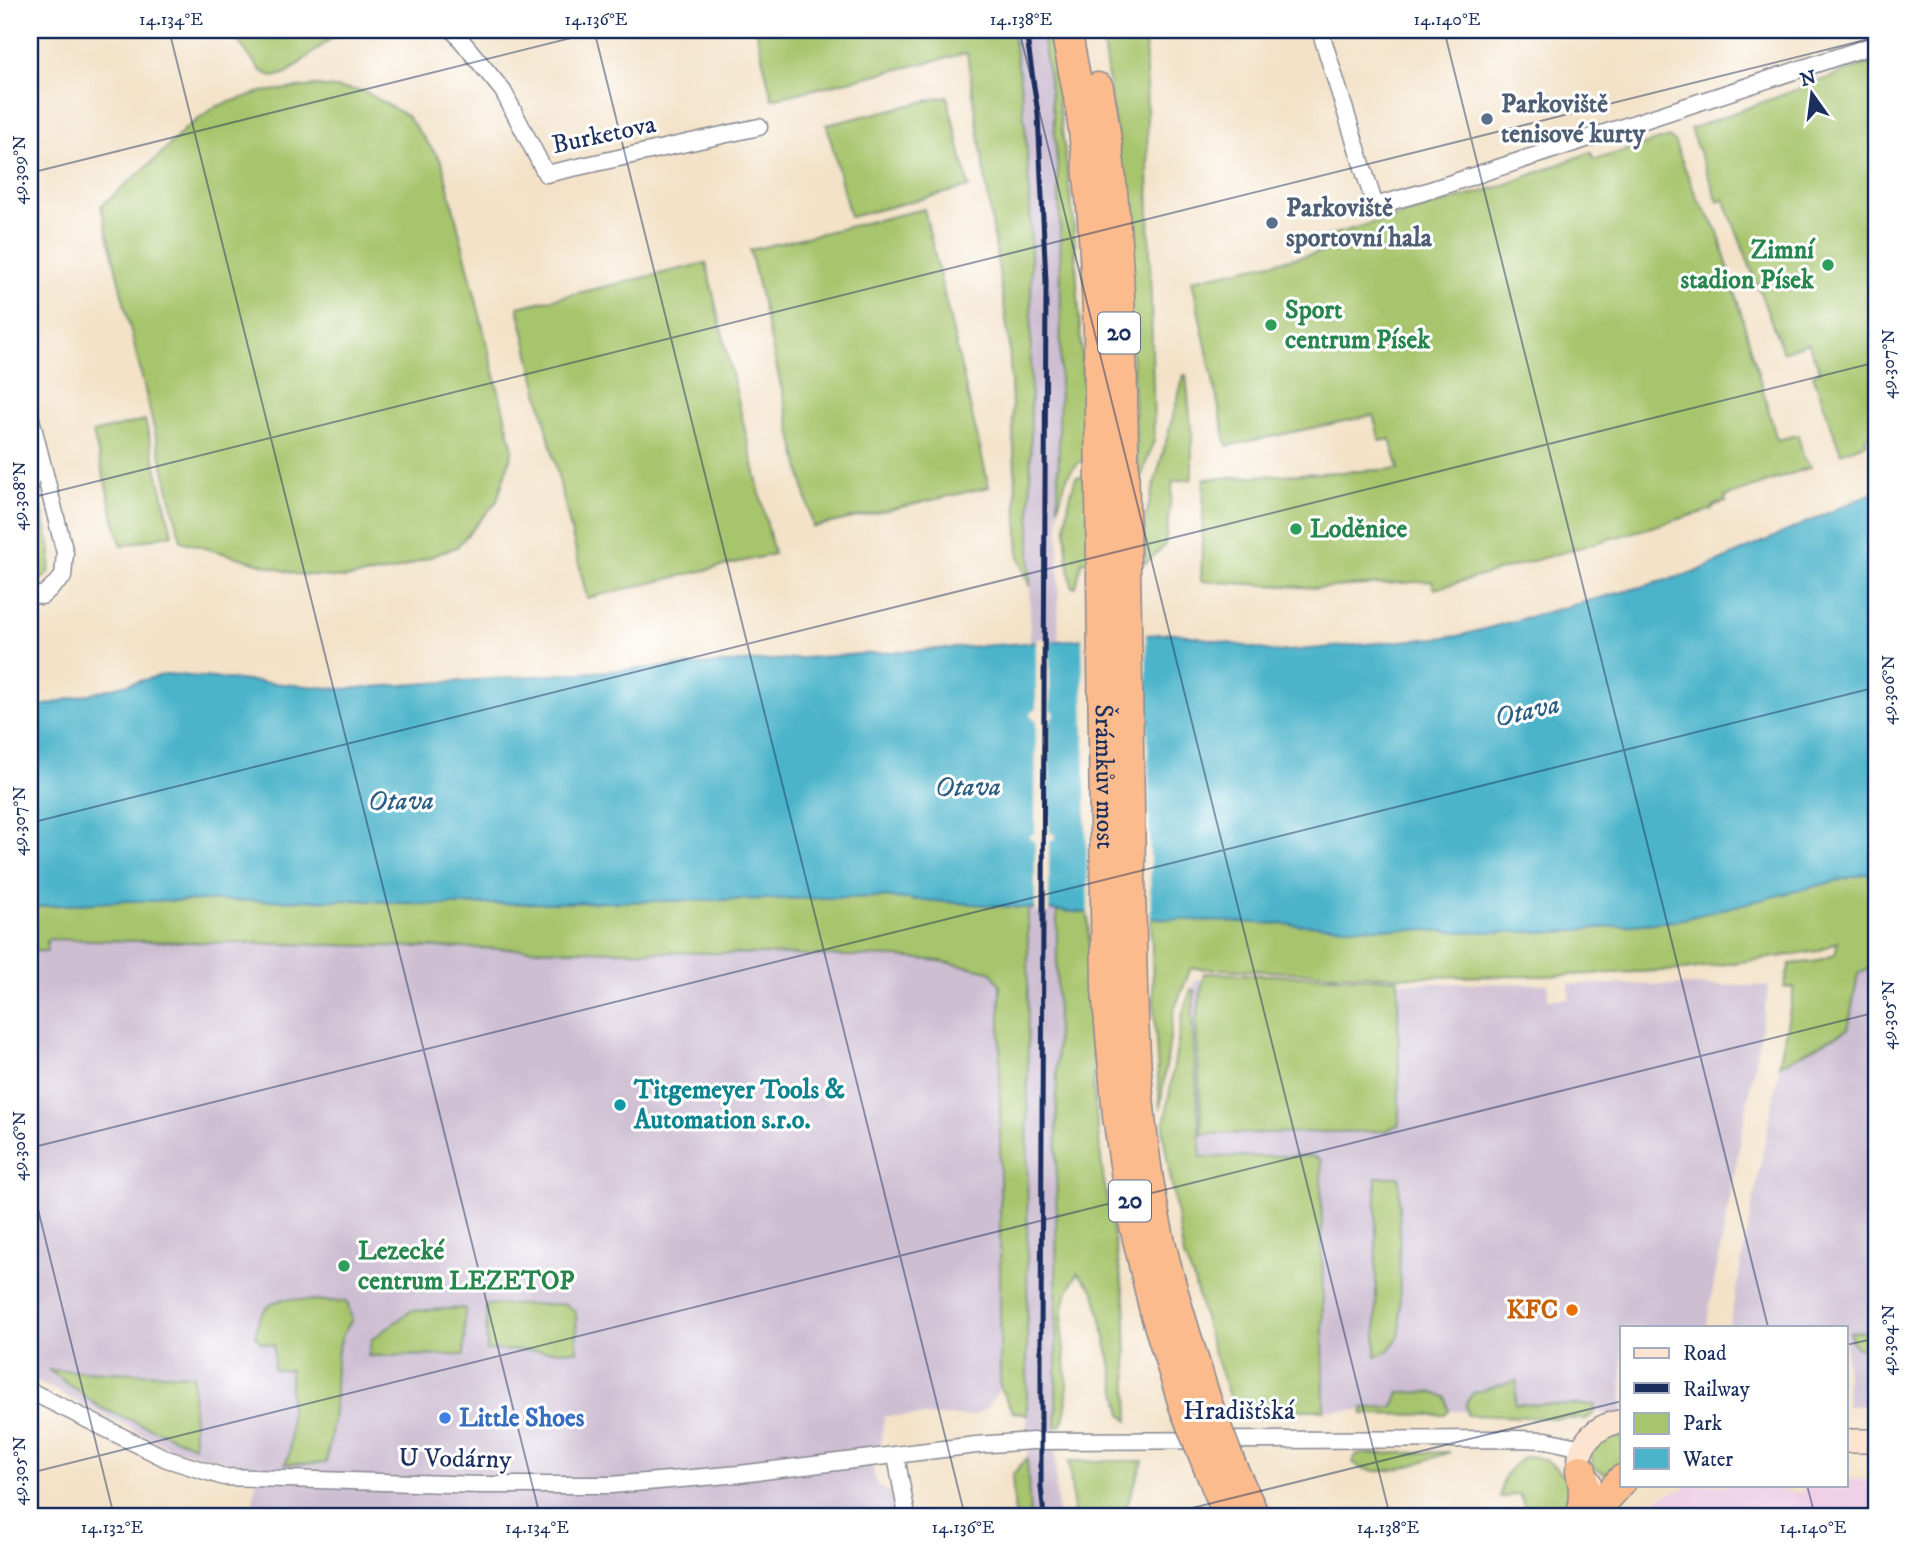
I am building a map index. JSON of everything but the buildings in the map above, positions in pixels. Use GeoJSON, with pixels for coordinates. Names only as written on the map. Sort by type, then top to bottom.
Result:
{"type":"FeatureCollection","features":[{"type":"Feature","properties":{"kind":"highway","name":"20"},"geometry":{"type":"LineString","coordinates":[[1066,30],[1081,108],[1093,218],[1114,564]]}},
{"type":"Feature","properties":{"kind":"highway","name":"20"},"geometry":{"type":"LineString","coordinates":[[1087,30],[1108,152],[1114,216],[1122,393],[1114,564]]}},
{"type":"Feature","properties":{"kind":"highway","name":"Šrámkův most"},"geometry":{"type":"LineString","coordinates":[[1114,564],[1118,1116],[1132,1213],[1155,1311],[1220,1468]]}},
{"type":"Feature","properties":{"kind":"highway"},"geometry":{"type":"LineString","coordinates":[[1581,1459],[1583,1516]]}},
{"type":"Feature","properties":{"kind":"highway","name":"20"},"geometry":{"type":"LineString","coordinates":[[1220,1468],[1229,1516]]}},
{"type":"Feature","properties":{"kind":"highway","name":"20"},"geometry":{"type":"LineString","coordinates":[[1220,1468],[1254,1516]]}},
{"type":"Feature","properties":{"kind":"highway"},"geometry":{"type":"LineString","coordinates":[[1590,1516],[1620,1482]]}},
{"type":"Feature","properties":{"kind":"street","name":"Burketova"},"geometry":{"type":"LineString","coordinates":[[453,30],[503,91],[546,174],[759,127]]}},
{"type":"Feature","properties":{"kind":"street"},"geometry":{"type":"LineString","coordinates":[[1320,30],[1375,206],[1877,44]]}},
{"type":"Feature","properties":{"kind":"street"},"geometry":{"type":"LineString","coordinates":[[30,415],[65,553],[63,577],[36,595]]}},
{"type":"Feature","properties":{"kind":"street"},"geometry":{"type":"LineString","coordinates":[[30,485],[36,439]]}},
{"type":"Feature","properties":{"kind":"street","name":"U Vodárny"},"geometry":{"type":"LineString","coordinates":[[30,1391],[167,1459],[224,1477],[480,1485],[611,1485],[740,1474],[896,1456]]}},
{"type":"Feature","properties":{"kind":"street"},"geometry":{"type":"LineString","coordinates":[[1581,1459],[1597,1430],[1606,1424],[1620,1422]]}},
{"type":"Feature","properties":{"kind":"street","name":"Hradišťská"},"geometry":{"type":"LineString","coordinates":[[896,1456],[976,1445],[1044,1441],[1546,1440],[1581,1459],[1589,1481],[1599,1485],[1620,1481]]}},
{"type":"Feature","properties":{"kind":"street"},"geometry":{"type":"LineString","coordinates":[[1848,1441],[1877,1441]]}},
{"type":"Feature","properties":{"kind":"street"},"geometry":{"type":"LineString","coordinates":[[896,1456],[907,1516]]}},
{"type":"Feature","properties":{"kind":"shaded area"},"geometry":{"type":"Polygon","coordinates":[[[1012,30],[1041,30],[1053,113],[1058,187],[1060,281],[1055,1338],[1058,1516],[1030,1516],[1027,1487],[1031,281],[1024,116],[1012,30]]]}},
{"type":"Feature","properties":{"kind":"shaded area"},"geometry":{"type":"Polygon","coordinates":[[[47,939],[858,956],[940,961],[990,971],[1000,985],[1000,1388],[989,1406],[973,1416],[884,1416],[880,1448],[868,1448],[877,1485],[895,1497],[895,1516],[252,1516],[257,1469],[170,1448],[30,1378],[30,951],[47,951],[47,939]]]}},
{"type":"Feature","properties":{"kind":"shaded area"},"geometry":{"type":"Polygon","coordinates":[[[1877,966],[1877,1406],[1848,1406],[1848,1326],[1729,1326],[1779,1068],[1848,1029],[1858,975],[1877,966]]]}},
{"type":"Feature","properties":{"kind":"shaded area"},"geometry":{"type":"Polygon","coordinates":[[[1196,980],[1548,984],[1548,999],[1569,999],[1569,984],[1769,986],[1706,1326],[1620,1326],[1620,1413],[1239,1409],[1204,1207],[1192,1033],[1195,992],[1191,989],[1196,980]]]}},
{"type":"Feature","properties":{"kind":"shaded area"},"geometry":{"type":"Polygon","coordinates":[[[1848,1479],[1877,1480],[1877,1516],[1643,1516],[1661,1496],[1684,1489],[1685,1486],[1761,1486],[1802,1493],[1805,1486],[1848,1486],[1848,1479]]]}},
{"type":"Feature","properties":{"kind":"green space"},"geometry":{"type":"Polygon","coordinates":[[[232,30],[342,30],[287,73],[274,77],[261,71],[232,30]]]}},
{"type":"Feature","properties":{"kind":"green space"},"geometry":{"type":"Polygon","coordinates":[[[756,30],[1012,30],[1024,111],[1029,194],[1030,587],[1019,557],[1009,340],[967,53],[772,99],[756,30]]]}},
{"type":"Feature","properties":{"kind":"green space"},"geometry":{"type":"Polygon","coordinates":[[[1041,30],[1046,30],[1052,51],[1073,216],[1088,458],[1070,472],[1058,508],[1061,328],[1059,208],[1056,148],[1041,30]]]}},
{"type":"Feature","properties":{"kind":"green space"},"geometry":{"type":"Polygon","coordinates":[[[1101,30],[1145,30],[1154,440],[1138,486],[1124,189],[1101,30]]]}},
{"type":"Feature","properties":{"kind":"green space"},"geometry":{"type":"Polygon","coordinates":[[[1877,60],[1877,432],[1865,437],[1867,443],[1841,453],[1813,374],[1820,371],[1808,343],[1783,352],[1724,199],[1718,201],[1690,129],[1877,60]]]}},
{"type":"Feature","properties":{"kind":"green space"},"geometry":{"type":"Polygon","coordinates":[[[315,86],[364,91],[407,116],[442,162],[513,449],[497,501],[457,547],[393,571],[344,578],[296,574],[181,541],[101,206],[159,156],[185,129],[215,107],[261,92],[315,86]]]}},
{"type":"Feature","properties":{"kind":"green space"},"geometry":{"type":"Polygon","coordinates":[[[947,96],[969,187],[850,217],[827,125],[947,96]]]}},
{"type":"Feature","properties":{"kind":"green space"},"geometry":{"type":"Polygon","coordinates":[[[1669,137],[1674,141],[1697,198],[1717,229],[1777,440],[1798,435],[1804,459],[1811,467],[1725,497],[1726,502],[1715,505],[1711,510],[1435,589],[1432,581],[1317,588],[1201,581],[1204,479],[1399,469],[1390,439],[1380,441],[1373,415],[1227,446],[1192,280],[1327,251],[1324,237],[1502,186],[1591,152],[1594,160],[1669,137]]]}},
{"type":"Feature","properties":{"kind":"green space"},"geometry":{"type":"Polygon","coordinates":[[[924,209],[989,487],[813,527],[750,250],[924,209]]]}},
{"type":"Feature","properties":{"kind":"green space"},"geometry":{"type":"Polygon","coordinates":[[[706,263],[774,554],[587,598],[518,307],[706,263]]]}},
{"type":"Feature","properties":{"kind":"green space"},"geometry":{"type":"Polygon","coordinates":[[[1184,375],[1192,437],[1192,479],[1173,481],[1165,545],[1145,564],[1145,519],[1184,375]]]}},
{"type":"Feature","properties":{"kind":"green space"},"geometry":{"type":"Polygon","coordinates":[[[145,420],[172,534],[121,546],[93,433],[145,420]]]}},
{"type":"Feature","properties":{"kind":"green space"},"geometry":{"type":"Polygon","coordinates":[[[1076,477],[1088,477],[1089,562],[1082,561],[1076,587],[1072,587],[1066,519],[1076,477]]]}},
{"type":"Feature","properties":{"kind":"green space"},"geometry":{"type":"Polygon","coordinates":[[[41,505],[51,552],[49,574],[36,582],[30,581],[30,528],[41,505]]]}},
{"type":"Feature","properties":{"kind":"green space"},"geometry":{"type":"Polygon","coordinates":[[[1877,871],[1877,965],[1858,974],[1848,1029],[1779,1066],[1794,988],[1784,987],[1790,964],[1813,962],[1835,955],[1838,942],[1818,951],[1683,970],[1542,976],[1411,977],[1191,968],[1174,1010],[1160,1109],[1151,917],[1466,932],[1556,932],[1674,921],[1877,871]]]}},
{"type":"Feature","properties":{"kind":"green space"},"geometry":{"type":"Polygon","coordinates":[[[882,897],[1028,908],[1027,1415],[1013,1412],[1000,1388],[1000,985],[990,971],[940,961],[897,957],[47,939],[47,951],[30,951],[30,907],[126,901],[357,900],[439,905],[882,897]]]}},
{"type":"Feature","properties":{"kind":"green space"},"geometry":{"type":"Polygon","coordinates":[[[1057,910],[1088,912],[1094,1095],[1103,1176],[1125,1301],[1129,1421],[1122,1414],[1095,1292],[1078,1273],[1064,1303],[1062,1333],[1067,1396],[1061,1425],[1056,1427],[1057,910]]]}},
{"type":"Feature","properties":{"kind":"green space"},"geometry":{"type":"Polygon","coordinates":[[[1204,973],[1398,979],[1399,1124],[1385,1131],[1202,1134],[1196,1022],[1204,973]]]}},
{"type":"Feature","properties":{"kind":"green space"},"geometry":{"type":"Polygon","coordinates":[[[1191,989],[1195,991],[1192,1016],[1201,1157],[1313,1156],[1321,1160],[1324,1410],[1234,1410],[1213,1351],[1193,1278],[1184,1257],[1163,1133],[1182,1016],[1191,989]]]}},
{"type":"Feature","properties":{"kind":"green space"},"geometry":{"type":"Polygon","coordinates":[[[1376,1177],[1399,1177],[1400,1334],[1390,1350],[1376,1357],[1376,1177]]]}},
{"type":"Feature","properties":{"kind":"green space"},"geometry":{"type":"Polygon","coordinates":[[[283,1299],[347,1302],[352,1320],[345,1330],[338,1351],[326,1463],[285,1464],[290,1452],[290,1370],[274,1370],[274,1345],[260,1342],[256,1336],[263,1312],[283,1299]]]}},
{"type":"Feature","properties":{"kind":"green space"},"geometry":{"type":"Polygon","coordinates":[[[566,1304],[576,1312],[577,1351],[487,1350],[486,1305],[566,1304]]]}},
{"type":"Feature","properties":{"kind":"green space"},"geometry":{"type":"Polygon","coordinates":[[[465,1308],[464,1355],[368,1356],[372,1339],[411,1311],[465,1308]]]}},
{"type":"Feature","properties":{"kind":"green space"},"geometry":{"type":"Polygon","coordinates":[[[1877,1331],[1877,1348],[1866,1349],[1855,1346],[1850,1332],[1877,1331]]]}},
{"type":"Feature","properties":{"kind":"green space"},"geometry":{"type":"Polygon","coordinates":[[[49,1370],[193,1375],[194,1446],[101,1408],[49,1370]]]}},
{"type":"Feature","properties":{"kind":"green space"},"geometry":{"type":"Polygon","coordinates":[[[1517,1380],[1515,1404],[1595,1405],[1593,1414],[1586,1419],[1467,1415],[1466,1403],[1473,1393],[1517,1380]]]}},
{"type":"Feature","properties":{"kind":"green space"},"geometry":{"type":"Polygon","coordinates":[[[1430,1392],[1446,1397],[1449,1411],[1445,1415],[1363,1414],[1363,1408],[1393,1407],[1399,1393],[1430,1392]]]}},
{"type":"Feature","properties":{"kind":"green space"},"geometry":{"type":"Polygon","coordinates":[[[1612,1434],[1620,1436],[1620,1469],[1604,1473],[1594,1468],[1593,1452],[1612,1434]]]}},
{"type":"Feature","properties":{"kind":"green space"},"geometry":{"type":"Polygon","coordinates":[[[1450,1452],[1387,1471],[1363,1469],[1353,1463],[1354,1457],[1360,1454],[1450,1452]]]}},
{"type":"Feature","properties":{"kind":"green space"},"geometry":{"type":"Polygon","coordinates":[[[1526,1456],[1548,1462],[1566,1478],[1571,1496],[1568,1516],[1529,1516],[1519,1494],[1500,1498],[1507,1474],[1526,1456]]]}},
{"type":"Feature","properties":{"kind":"green space"},"geometry":{"type":"Polygon","coordinates":[[[1027,1458],[1030,1516],[1015,1516],[1012,1475],[1027,1458]]]}},
{"type":"Feature","properties":{"kind":"green space"},"geometry":{"type":"Polygon","coordinates":[[[1069,1461],[1143,1461],[1123,1516],[1074,1516],[1069,1461]]]}},
{"type":"Feature","properties":{"kind":"water","name":"Otava"},"geometry":{"type":"Polygon","coordinates":[[[1877,491],[1877,871],[1674,921],[1556,932],[1466,932],[1167,919],[882,897],[439,905],[357,900],[126,901],[30,907],[30,709],[167,674],[341,689],[1176,633],[1276,652],[1458,636],[1693,573],[1877,491]]]}},
{"type":"Feature","properties":{"kind":"pier"},"geometry":{"type":"Polygon","coordinates":[[[1146,631],[1151,920],[1088,916],[1082,636],[1146,631]]]}},
{"type":"Feature","properties":{"kind":"pier"},"geometry":{"type":"Polygon","coordinates":[[[1050,638],[1050,710],[1055,715],[1050,720],[1049,832],[1054,834],[1055,838],[1049,842],[1049,913],[1035,912],[1035,842],[1029,837],[1035,832],[1036,720],[1030,716],[1031,712],[1036,710],[1036,639],[1050,638]]]}},
{"type":"Feature","properties":{"kind":"railway"},"geometry":{"type":"LineString","coordinates":[[1026,30],[1038,114],[1046,281],[1041,1338],[1041,1487],[1044,1516]]}},
{"type":"Feature","properties":{"kind":"place","name":"Parkoviště tenisové kurty"},"geometry":{"type":"Point","coordinates":[1487,119]}},
{"type":"Feature","properties":{"kind":"place","name":"Parkoviště sportovní hala"},"geometry":{"type":"Point","coordinates":[1272,223]}},
{"type":"Feature","properties":{"kind":"place","name":"Zimní stadion Písek"},"geometry":{"type":"Point","coordinates":[1828,265]}},
{"type":"Feature","properties":{"kind":"place","name":"Sport centrum Písek"},"geometry":{"type":"Point","coordinates":[1271,325]}},
{"type":"Feature","properties":{"kind":"place","name":"Loděnice"},"geometry":{"type":"Point","coordinates":[1296,529]}},
{"type":"Feature","properties":{"kind":"place","name":"Titgemeyer Tools & Automation s.r.o."},"geometry":{"type":"Point","coordinates":[620,1105]}},
{"type":"Feature","properties":{"kind":"place","name":"Lezecké centrum LEZETOP"},"geometry":{"type":"Point","coordinates":[344,1266]}},
{"type":"Feature","properties":{"kind":"place","name":"KFC"},"geometry":{"type":"Point","coordinates":[1572,1310]}},
{"type":"Feature","properties":{"kind":"place","name":"Little Shoes"},"geometry":{"type":"Point","coordinates":[445,1418]}}]}
